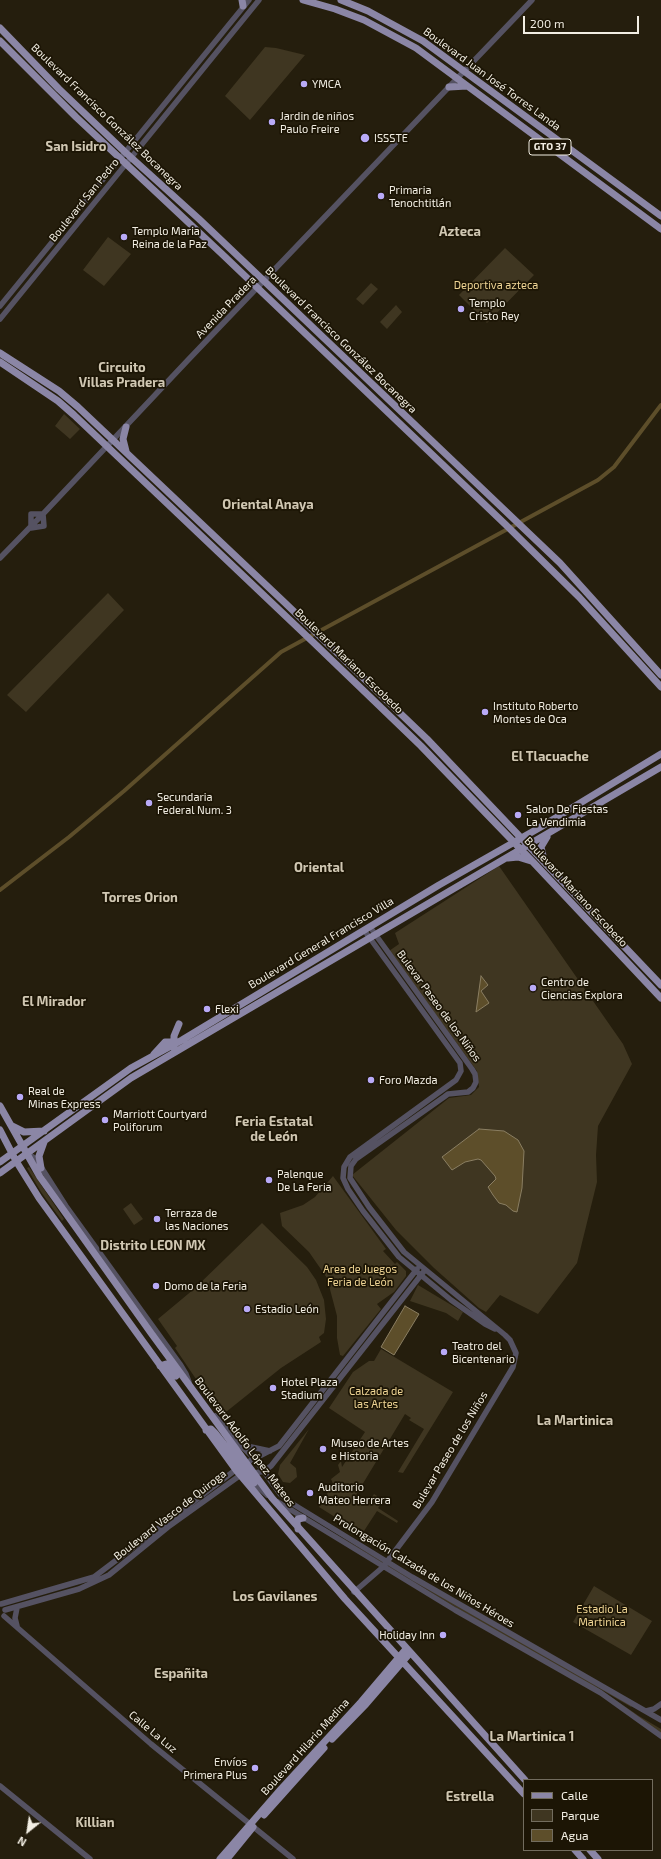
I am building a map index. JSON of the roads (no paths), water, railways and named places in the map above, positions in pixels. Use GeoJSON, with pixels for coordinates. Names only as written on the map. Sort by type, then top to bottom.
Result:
{"type":"FeatureCollection","features":[{"type":"Feature","properties":{"kind":"main road","name":"Boulevard Juan José Torres Landa"},"geometry":{"type":"LineString","coordinates":[[303,0],[350,14],[416,48],[661,228]]}},
{"type":"Feature","properties":{"kind":"main road","name":"Boulevard Juan José Torres Landa"},"geometry":{"type":"LineString","coordinates":[[341,0],[368,11],[423,41],[661,216]]}},
{"type":"Feature","properties":{"kind":"main road","name":"Boulevard Francisco González Bocanegra"},"geometry":{"type":"LineString","coordinates":[[0,28],[59,89],[125,152],[199,219],[521,526],[570,574],[661,675]]}},
{"type":"Feature","properties":{"kind":"main road","name":"Boulevard Francisco González Bocanegra"},"geometry":{"type":"LineString","coordinates":[[0,41],[54,96],[506,525],[579,598],[661,687]]}},
{"type":"Feature","properties":{"kind":"main road"},"geometry":{"type":"LineString","coordinates":[[449,87],[467,86]]}},
{"type":"Feature","properties":{"kind":"main road","name":"Boulevard Mariano Escobedo"},"geometry":{"type":"LineString","coordinates":[[0,353],[59,391],[314,630],[427,739],[530,845],[661,985]]}},
{"type":"Feature","properties":{"kind":"main road","name":"Boulevard Mariano Escobedo"},"geometry":{"type":"LineString","coordinates":[[0,362],[58,401],[108,446],[183,520],[306,635],[421,746],[521,848],[661,998]]}},
{"type":"Feature","properties":{"kind":"main road"},"geometry":{"type":"LineString","coordinates":[[126,427],[123,444],[128,455]]}},
{"type":"Feature","properties":{"kind":"main road","name":"Boulevard General Francisco Villa"},"geometry":{"type":"LineString","coordinates":[[173,1045],[661,754]]}},
{"type":"Feature","properties":{"kind":"main road","name":"Boulevard General Francisco Villa"},"geometry":{"type":"LineString","coordinates":[[0,1173],[131,1078],[521,848],[530,845],[551,833],[661,767]]}},
{"type":"Feature","properties":{"kind":"main road"},"geometry":{"type":"LineString","coordinates":[[512,827],[533,831]]}},
{"type":"Feature","properties":{"kind":"main road"},"geometry":{"type":"LineString","coordinates":[[545,862],[541,853],[543,842],[551,833]]}},
{"type":"Feature","properties":{"kind":"main road"},"geometry":{"type":"LineString","coordinates":[[506,858],[518,857],[533,862]]}},
{"type":"Feature","properties":{"kind":"main road"},"geometry":{"type":"LineString","coordinates":[[629,964],[633,965],[639,963]]}},
{"type":"Feature","properties":{"kind":"main road"},"geometry":{"type":"LineString","coordinates":[[162,1061],[174,1051],[174,1032],[179,1024]]}},
{"type":"Feature","properties":{"kind":"main road"},"geometry":{"type":"LineString","coordinates":[[1,1162],[131,1068],[152,1057],[165,1042],[170,1042],[173,1045]]}},
{"type":"Feature","properties":{"kind":"main road"},"geometry":{"type":"LineString","coordinates":[[131,1068],[131,1078]]}},
{"type":"Feature","properties":{"kind":"main road","name":"Boulevard Adolfo López Mateos"},"geometry":{"type":"LineString","coordinates":[[0,1106],[40,1177],[218,1425],[243,1470],[345,1599],[523,1793]]}},
{"type":"Feature","properties":{"kind":"main road"},"geometry":{"type":"LineString","coordinates":[[12,1126],[24,1132],[44,1131]]}},
{"type":"Feature","properties":{"kind":"main road","name":"Boulevard Adolfo López Mateos"},"geometry":{"type":"LineString","coordinates":[[0,1130],[16,1161],[80,1257],[206,1430],[243,1470],[272,1498],[354,1592],[524,1779]]}},
{"type":"Feature","properties":{"kind":"main road"},"geometry":{"type":"LineString","coordinates":[[42,1168],[39,1156],[46,1140]]}},
{"type":"Feature","properties":{"kind":"main road"},"geometry":{"type":"LineString","coordinates":[[1,1162],[7,1142]]}},
{"type":"Feature","properties":{"kind":"main road"},"geometry":{"type":"LineString","coordinates":[[0,1177],[10,1170],[18,1169],[29,1181]]}},
{"type":"Feature","properties":{"kind":"main road"},"geometry":{"type":"LineString","coordinates":[[160,1366],[166,1364],[169,1366],[200,1408],[218,1425]]}},
{"type":"Feature","properties":{"kind":"main road"},"geometry":{"type":"LineString","coordinates":[[243,1470],[254,1483]]}},
{"type":"Feature","properties":{"kind":"main road"},"geometry":{"type":"LineString","coordinates":[[298,1529],[298,1519],[303,1518]]}},
{"type":"Feature","properties":{"kind":"main road","name":"Boulevard Hilario Medina"},"geometry":{"type":"LineString","coordinates":[[220,1859],[333,1738],[365,1706],[408,1651]]}},
{"type":"Feature","properties":{"kind":"main road","name":"Boulevard Hilario Medina"},"geometry":{"type":"LineString","coordinates":[[227,1859],[251,1826]]}},
{"type":"Feature","properties":{"kind":"main road"},"geometry":{"type":"LineString","coordinates":[[577,1851],[583,1859]]}},
{"type":"Feature","properties":{"kind":"main road"},"geometry":{"type":"LineString","coordinates":[[591,1851],[598,1859]]}},
{"type":"Feature","properties":{"kind":"street","name":"Boulevard San Pedro"},"geometry":{"type":"LineString","coordinates":[[0,306],[227,26],[243,3],[249,0]]}},
{"type":"Feature","properties":{"kind":"street","name":"Boulevard San Pedro"},"geometry":{"type":"LineString","coordinates":[[0,319],[259,0]]}},
{"type":"Feature","properties":{"kind":"street","name":"Avenida Pradera"},"geometry":{"type":"LineString","coordinates":[[0,558],[31,528],[188,360],[532,0]]}},
{"type":"Feature","properties":{"kind":"street"},"geometry":{"type":"LineString","coordinates":[[227,26],[234,31]]}},
{"type":"Feature","properties":{"kind":"street"},"geometry":{"type":"LineString","coordinates":[[31,514],[43,514],[44,526],[31,528],[31,514]]}},
{"type":"Feature","properties":{"kind":"street","name":"Bulevar Paseo de los Niños"},"geometry":{"type":"LineString","coordinates":[[354,1592],[385,1565],[435,1498],[513,1367],[516,1358],[514,1347],[510,1340],[422,1268],[394,1240],[356,1188],[349,1174],[351,1166],[356,1160],[428,1108],[448,1094],[468,1092],[475,1085],[475,1074],[422,999],[367,928]]}},
{"type":"Feature","properties":{"kind":"street","name":"Bulevar Paseo de los Niños"},"geometry":{"type":"LineString","coordinates":[[373,936],[417,1003],[460,1064],[459,1075],[452,1084],[350,1157],[346,1162],[343,1173],[345,1184],[363,1211],[392,1249],[415,1272],[485,1324],[497,1330]]}},
{"type":"Feature","properties":{"kind":"street"},"geometry":{"type":"LineString","coordinates":[[417,1003],[422,999]]}},
{"type":"Feature","properties":{"kind":"street"},"geometry":{"type":"LineString","coordinates":[[27,1153],[36,1159],[66,1206],[180,1364],[186,1374],[190,1387]]}},
{"type":"Feature","properties":{"kind":"street","name":"Boulevard Vasco de Quiroga"},"geometry":{"type":"LineString","coordinates":[[3,1615],[17,1608],[95,1579],[130,1559],[191,1506],[243,1470],[254,1458],[279,1446],[415,1272],[422,1268]]}},
{"type":"Feature","properties":{"kind":"street","name":"Boulevard Vasco de Quiroga"},"geometry":{"type":"LineString","coordinates":[[243,1470],[264,1471],[271,1466],[287,1448],[420,1276],[422,1268]]}},
{"type":"Feature","properties":{"kind":"street","name":"Prolongación Calzada de los Niños Héroes"},"geometry":{"type":"LineString","coordinates":[[204,1407],[254,1458],[280,1494],[288,1501],[455,1610],[601,1693],[661,1736]]}},
{"type":"Feature","properties":{"kind":"street"},"geometry":{"type":"LineString","coordinates":[[239,1444],[254,1449],[271,1451]]}},
{"type":"Feature","properties":{"kind":"street","name":"Prolongación Calzada de los Niños Héroes"},"geometry":{"type":"LineString","coordinates":[[254,1483],[272,1498],[303,1518],[661,1720]]}},
{"type":"Feature","properties":{"kind":"street","name":"Boulevard Vasco de Quiroga"},"geometry":{"type":"LineString","coordinates":[[1,1604],[95,1579]]}},
{"type":"Feature","properties":{"kind":"street","name":"Calle La Luz"},"geometry":{"type":"LineString","coordinates":[[1,1604],[3,1615],[133,1729],[293,1859]]}},
{"type":"Feature","properties":{"kind":"street"},"geometry":{"type":"LineString","coordinates":[[17,1608],[17,1626]]}},
{"type":"Feature","properties":{"kind":"street"},"geometry":{"type":"LineString","coordinates":[[645,1711],[654,1709],[661,1704]]}},
{"type":"Feature","properties":{"kind":"street"},"geometry":{"type":"LineString","coordinates":[[0,1786],[90,1859]]}},
{"type":"Feature","properties":{"kind":"water"},"geometry":{"type":"Polygon","coordinates":[[[481,976],[488,985],[481,991],[489,1003],[476,1012],[481,976]]]}},
{"type":"Feature","properties":{"kind":"water"},"geometry":{"type":"Polygon","coordinates":[[[479,1129],[504,1131],[518,1140],[524,1151],[522,1188],[517,1212],[513,1211],[506,1205],[499,1203],[493,1195],[488,1187],[496,1179],[495,1176],[481,1160],[478,1159],[465,1162],[452,1170],[442,1157],[479,1129]]]}},
{"type":"Feature","properties":{"kind":"water"},"geometry":{"type":"Polygon","coordinates":[[[405,1306],[419,1314],[394,1355],[381,1347],[405,1306]]]}},
{"type":"Feature","properties":{"kind":"waterway"},"geometry":{"type":"LineString","coordinates":[[0,890],[69,837],[124,791],[281,652],[598,480],[614,467],[661,405]]}},
{"type":"Feature","properties":{"kind":"place","name":"YMCA"},"geometry":{"type":"Point","coordinates":[304,84]}},
{"type":"Feature","properties":{"kind":"place","name":"Jardin de niños Paulo Freire"},"geometry":{"type":"Point","coordinates":[272,122]}},
{"type":"Feature","properties":{"kind":"place","name":"ISSSTE"},"geometry":{"type":"Point","coordinates":[365,138]}},
{"type":"Feature","properties":{"kind":"place","name":"Primaria Tenochtitlán"},"geometry":{"type":"Point","coordinates":[381,196]}},
{"type":"Feature","properties":{"kind":"place","name":"Templo Maria Reina de la Paz"},"geometry":{"type":"Point","coordinates":[124,237]}},
{"type":"Feature","properties":{"kind":"place","name":"Templo Cristo Rey"},"geometry":{"type":"Point","coordinates":[461,309]}},
{"type":"Feature","properties":{"kind":"place","name":"Instituto Roberto Montes de Oca"},"geometry":{"type":"Point","coordinates":[485,712]}},
{"type":"Feature","properties":{"kind":"place","name":"Secundaria Federal Num. 3"},"geometry":{"type":"Point","coordinates":[149,803]}},
{"type":"Feature","properties":{"kind":"place","name":"Salon De Fiestas La Vendimia"},"geometry":{"type":"Point","coordinates":[518,815]}},
{"type":"Feature","properties":{"kind":"place","name":"Centro de Ciencias Explora"},"geometry":{"type":"Point","coordinates":[533,988]}},
{"type":"Feature","properties":{"kind":"place","name":"Flexi"},"geometry":{"type":"Point","coordinates":[207,1009]}},
{"type":"Feature","properties":{"kind":"place","name":"Foro Mazda"},"geometry":{"type":"Point","coordinates":[371,1080]}},
{"type":"Feature","properties":{"kind":"place","name":"Real de Minas Express"},"geometry":{"type":"Point","coordinates":[20,1097]}},
{"type":"Feature","properties":{"kind":"place","name":"Marriott Courtyard Poliforum"},"geometry":{"type":"Point","coordinates":[105,1120]}},
{"type":"Feature","properties":{"kind":"place","name":"Palenque De La Feria"},"geometry":{"type":"Point","coordinates":[269,1180]}},
{"type":"Feature","properties":{"kind":"place","name":"Terraza de las Naciones"},"geometry":{"type":"Point","coordinates":[157,1219]}},
{"type":"Feature","properties":{"kind":"place","name":"Domo de la Feria"},"geometry":{"type":"Point","coordinates":[156,1286]}},
{"type":"Feature","properties":{"kind":"place","name":"Estadio León"},"geometry":{"type":"Point","coordinates":[247,1309]}},
{"type":"Feature","properties":{"kind":"place","name":"Teatro del Bicentenario"},"geometry":{"type":"Point","coordinates":[444,1352]}},
{"type":"Feature","properties":{"kind":"place","name":"Hotel Plaza Stadium"},"geometry":{"type":"Point","coordinates":[273,1388]}},
{"type":"Feature","properties":{"kind":"place","name":"Museo de Artes e Historia"},"geometry":{"type":"Point","coordinates":[323,1449]}},
{"type":"Feature","properties":{"kind":"place","name":"Auditorio Mateo Herrera"},"geometry":{"type":"Point","coordinates":[310,1493]}},
{"type":"Feature","properties":{"kind":"place","name":"Holiday Inn"},"geometry":{"type":"Point","coordinates":[443,1635]}},
{"type":"Feature","properties":{"kind":"place","name":"Envíos Primera Plus"},"geometry":{"type":"Point","coordinates":[255,1768]}},
{"type":"Feature","properties":{"kind":"district","name":"San Isidro"},"geometry":{"type":"Point","coordinates":[76,147]}},
{"type":"Feature","properties":{"kind":"district","name":"Azteca"},"geometry":{"type":"Point","coordinates":[460,232]}},
{"type":"Feature","properties":{"kind":"district","name":"Circuito Villas Pradera"},"geometry":{"type":"Point","coordinates":[122,376]}},
{"type":"Feature","properties":{"kind":"district","name":"Oriental Anaya"},"geometry":{"type":"Point","coordinates":[268,505]}},
{"type":"Feature","properties":{"kind":"district","name":"El Tlacuache"},"geometry":{"type":"Point","coordinates":[550,757]}},
{"type":"Feature","properties":{"kind":"district","name":"Oriental"},"geometry":{"type":"Point","coordinates":[319,868]}},
{"type":"Feature","properties":{"kind":"district","name":"Torres Orion"},"geometry":{"type":"Point","coordinates":[140,898]}},
{"type":"Feature","properties":{"kind":"district","name":"El Mirador"},"geometry":{"type":"Point","coordinates":[54,1002]}},
{"type":"Feature","properties":{"kind":"district","name":"Feria Estatal de León"},"geometry":{"type":"Point","coordinates":[274,1130]}},
{"type":"Feature","properties":{"kind":"district","name":"Distrito LEON MX"},"geometry":{"type":"Point","coordinates":[153,1246]}},
{"type":"Feature","properties":{"kind":"district","name":"La Martinica"},"geometry":{"type":"Point","coordinates":[575,1421]}},
{"type":"Feature","properties":{"kind":"district","name":"Los Gavilanes"},"geometry":{"type":"Point","coordinates":[275,1597]}},
{"type":"Feature","properties":{"kind":"district","name":"Españita"},"geometry":{"type":"Point","coordinates":[181,1674]}},
{"type":"Feature","properties":{"kind":"district","name":"La Martinica 1"},"geometry":{"type":"Point","coordinates":[532,1737]}},
{"type":"Feature","properties":{"kind":"district","name":"Estrella"},"geometry":{"type":"Point","coordinates":[470,1797]}},
{"type":"Feature","properties":{"kind":"district","name":"Killian"},"geometry":{"type":"Point","coordinates":[95,1823]}},
{"type":"Feature","properties":{"kind":"park label","name":"Deportiva azteca"},"geometry":{"type":"Point","coordinates":[496,285]}},
{"type":"Feature","properties":{"kind":"park label","name":"Area de Juegos Feria de León"},"geometry":{"type":"Point","coordinates":[360,1275]}},
{"type":"Feature","properties":{"kind":"park label","name":"Calzada de las Artes"},"geometry":{"type":"Point","coordinates":[376,1397]}},
{"type":"Feature","properties":{"kind":"park label","name":"Estadio La Martinica"},"geometry":{"type":"Point","coordinates":[602,1615]}}]}
